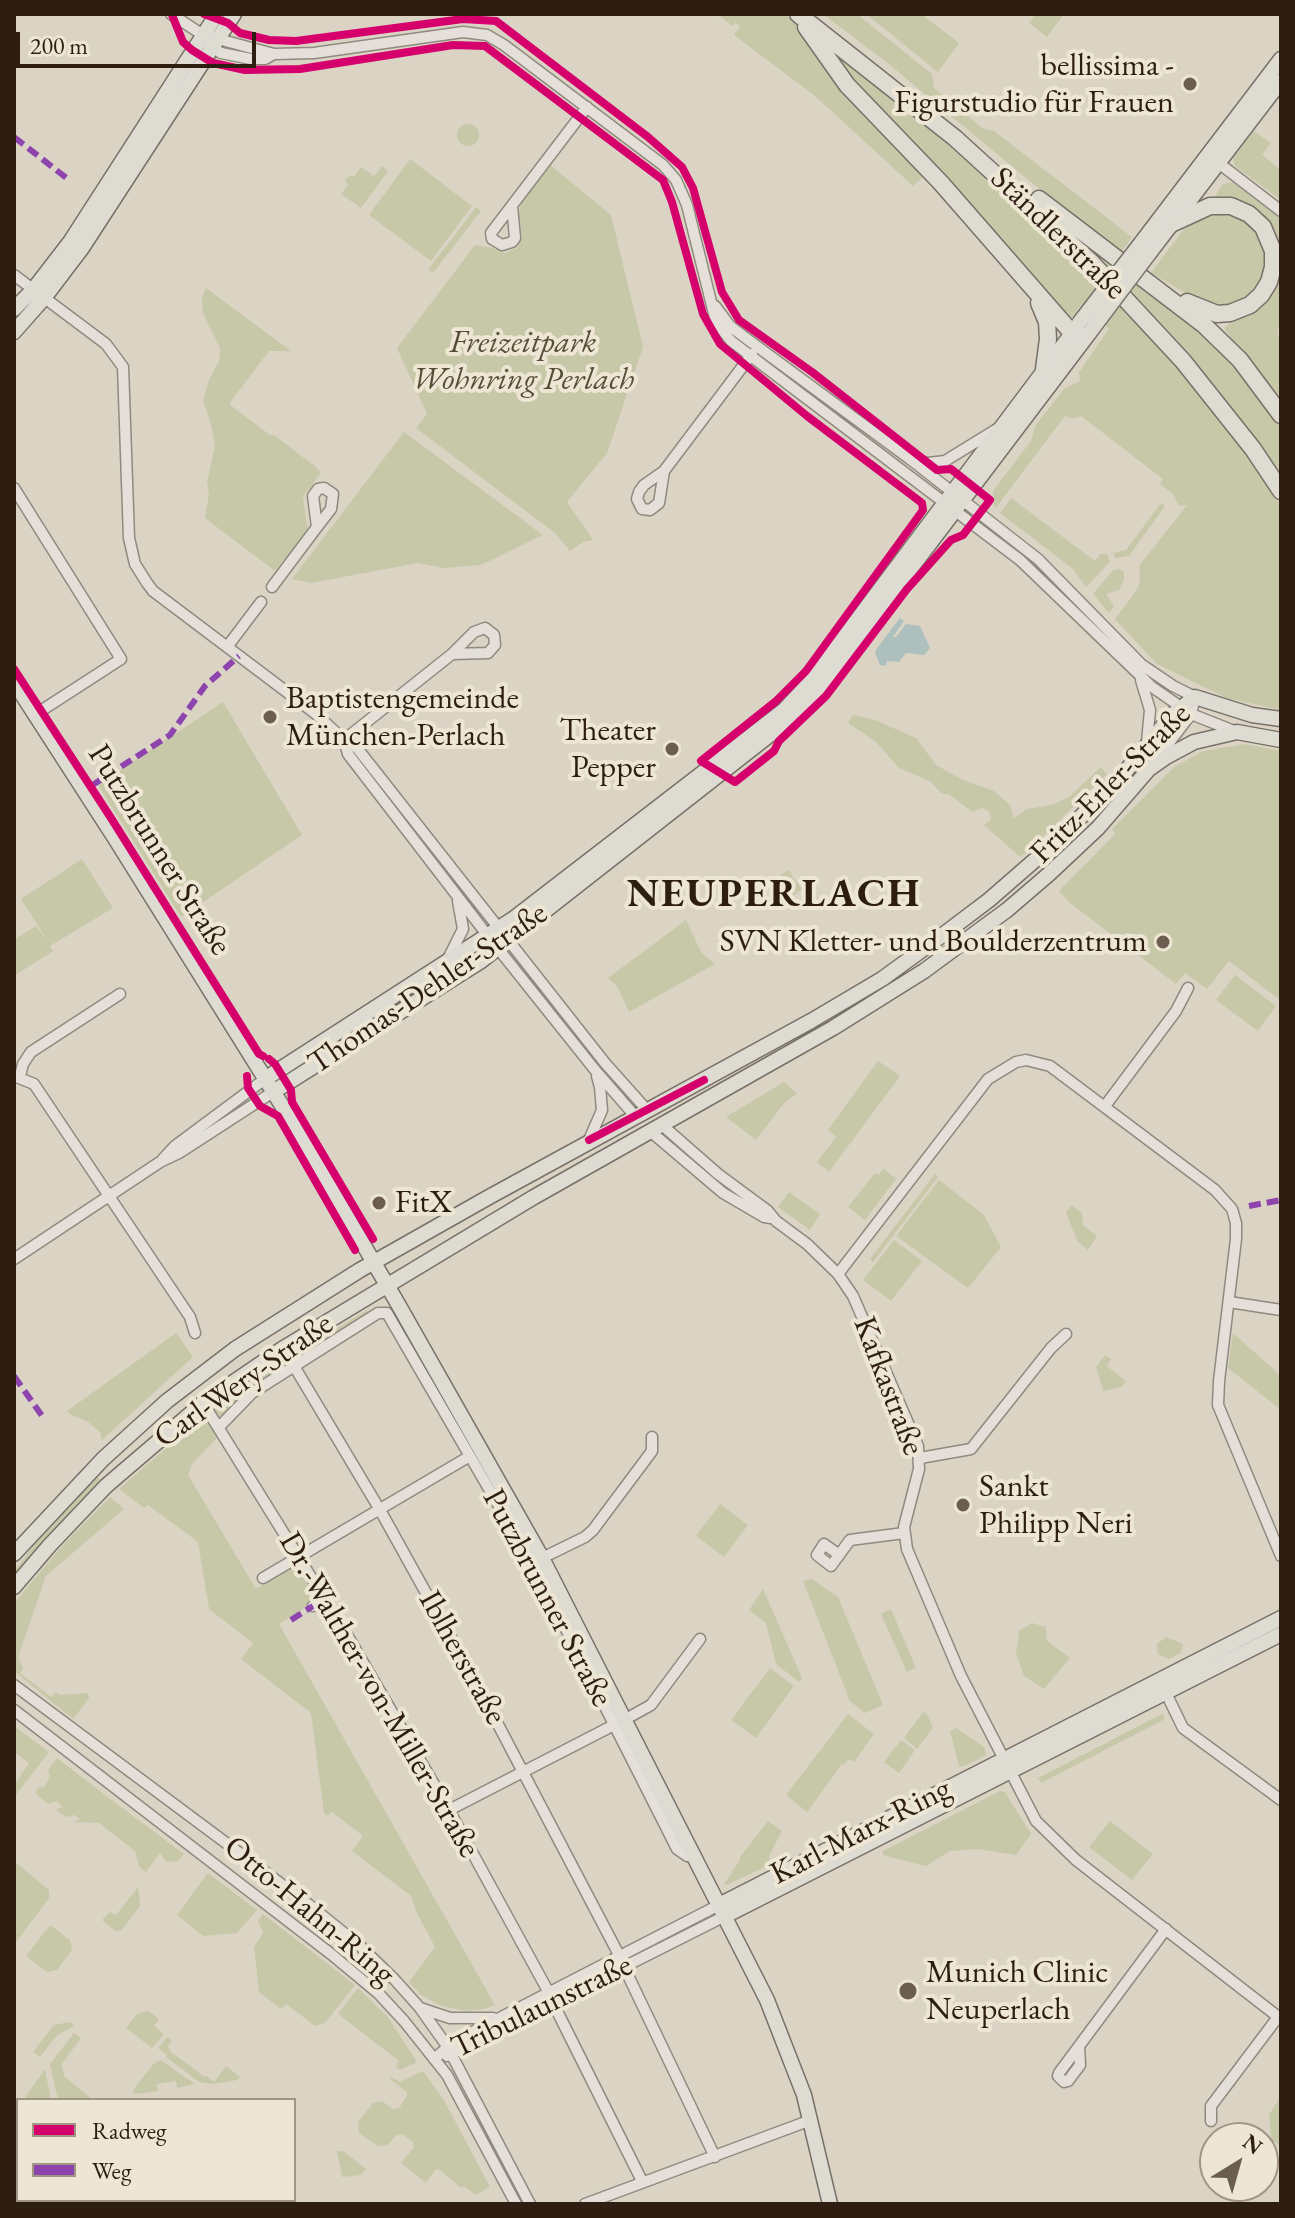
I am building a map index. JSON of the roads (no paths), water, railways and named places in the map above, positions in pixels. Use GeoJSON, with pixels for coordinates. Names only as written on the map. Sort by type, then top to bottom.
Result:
{"type":"FeatureCollection","features":[{"type":"Feature","properties":{"kind":"highway","name":"Ständlerstraße"},"geometry":{"type":"LineString","coordinates":[[805,15],[897,79],[1065,220],[1134,275],[1186,310],[1223,343],[1281,415]]}},
{"type":"Feature","properties":{"kind":"highway","name":"Ständlerstraße"},"geometry":{"type":"LineString","coordinates":[[805,15],[955,138],[1091,262],[1183,361],[1253,449],[1281,491]]}},
{"type":"Feature","properties":{"kind":"highway"},"geometry":{"type":"LineString","coordinates":[[805,15],[805,26],[847,85],[941,183],[1026,281],[1082,331]]}},
{"type":"Feature","properties":{"kind":"highway"},"geometry":{"type":"LineString","coordinates":[[1134,275],[1159,283],[1205,311],[1223,314],[1237,312],[1261,295],[1269,282],[1274,260],[1271,242],[1263,227],[1249,214],[1231,206],[1210,206],[1171,224]]}},
{"type":"Feature","properties":{"kind":"highway"},"geometry":{"type":"LineString","coordinates":[[1026,281],[1047,322],[1044,369]]}},
{"type":"Feature","properties":{"kind":"main road"},"geometry":{"type":"LineString","coordinates":[[210,40],[217,14]]}},
{"type":"Feature","properties":{"kind":"main road"},"geometry":{"type":"LineString","coordinates":[[14,332],[70,242],[210,40],[234,14]]}},
{"type":"Feature","properties":{"kind":"main road"},"geometry":{"type":"LineString","coordinates":[[1146,247],[1171,224],[1281,59]]}},
{"type":"Feature","properties":{"kind":"main road"},"geometry":{"type":"LineString","coordinates":[[953,501],[999,428],[1044,369],[1134,275],[1146,247],[1213,159],[1281,81]]}},
{"type":"Feature","properties":{"kind":"main road"},"geometry":{"type":"LineString","coordinates":[[14,309],[38,294]]}},
{"type":"Feature","properties":{"kind":"main road"},"geometry":{"type":"LineString","coordinates":[[953,501],[1082,331]]}},
{"type":"Feature","properties":{"kind":"main road","name":"Thomas-Dehler-Straße"},"geometry":{"type":"LineString","coordinates":[[269,1086],[418,1003],[767,730],[811,681],[953,501]]}},
{"type":"Feature","properties":{"kind":"main road","name":"Putzbrunner Straße"},"geometry":{"type":"LineString","coordinates":[[14,682],[269,1086],[387,1285],[405,1328],[542,1558],[619,1722],[722,1910],[783,2037],[811,2120],[830,2204]]}},
{"type":"Feature","properties":{"kind":"main road"},"geometry":{"type":"LineString","coordinates":[[1195,697],[1252,715],[1281,719]]}},
{"type":"Feature","properties":{"kind":"main road","name":"Fritz-Erler-Straße"},"geometry":{"type":"LineString","coordinates":[[374,1262],[869,987],[948,931],[1045,852],[1185,711],[1195,697]]}},
{"type":"Feature","properties":{"kind":"main road"},"geometry":{"type":"LineString","coordinates":[[1149,769],[1194,742],[1237,732],[1281,740]]}},
{"type":"Feature","properties":{"kind":"main road","name":"Fritz-Erler-Straße"},"geometry":{"type":"LineString","coordinates":[[387,1285],[534,1197],[833,1028],[952,952],[1049,874],[1098,828],[1149,769]]}},
{"type":"Feature","properties":{"kind":"main road"},"geometry":{"type":"LineString","coordinates":[[948,931],[942,943],[952,952]]}},
{"type":"Feature","properties":{"kind":"main road","name":"Thomas-Dehler-Straße"},"geometry":{"type":"LineString","coordinates":[[269,1086],[441,968],[498,938]]}},
{"type":"Feature","properties":{"kind":"main road"},"geometry":{"type":"LineString","coordinates":[[641,1113],[656,1128]]}},
{"type":"Feature","properties":{"kind":"main road","name":"Carl-Wery-Straße"},"geometry":{"type":"LineString","coordinates":[[14,1554],[103,1459],[199,1375],[374,1262]]}},
{"type":"Feature","properties":{"kind":"main road","name":"Carl-Wery-Straße"},"geometry":{"type":"LineString","coordinates":[[14,1587],[106,1486],[203,1403],[282,1349],[387,1285]]}},
{"type":"Feature","properties":{"kind":"main road"},"geometry":{"type":"LineString","coordinates":[[274,1324],[267,1337],[275,1348],[282,1349]]}},
{"type":"Feature","properties":{"kind":"main road","name":"Karl-Marx-Ring"},"geometry":{"type":"LineString","coordinates":[[722,1910],[1006,1765],[1281,1618]]}},
{"type":"Feature","properties":{"kind":"main road","name":"Karl-Marx-Ring"},"geometry":{"type":"LineString","coordinates":[[1006,1765],[1166,1693],[1281,1634]]}},
{"type":"Feature","properties":{"kind":"street"},"geometry":{"type":"LineString","coordinates":[[171,14],[210,40],[221,53],[251,59],[474,32],[487,35],[504,45],[663,165],[676,180],[687,205],[719,326],[751,358],[1038,559],[1142,665],[1195,697]]}},
{"type":"Feature","properties":{"kind":"street"},"geometry":{"type":"LineString","coordinates":[[512,206],[587,107]]}},
{"type":"Feature","properties":{"kind":"street"},"geometry":{"type":"LineString","coordinates":[[1213,159],[1281,211]]}},
{"type":"Feature","properties":{"kind":"street"},"geometry":{"type":"LineString","coordinates":[[14,275],[106,344],[123,367],[129,538],[135,564],[153,591],[357,748],[595,1070],[641,1113]]}},
{"type":"Feature","properties":{"kind":"street"},"geometry":{"type":"LineString","coordinates":[[712,301],[730,326],[910,459],[1020,560],[1140,678],[1185,711],[1237,732]]}},
{"type":"Feature","properties":{"kind":"street"},"geometry":{"type":"LineString","coordinates":[[664,471],[751,358],[755,345]]}},
{"type":"Feature","properties":{"kind":"street"},"geometry":{"type":"LineString","coordinates":[[910,459],[928,463],[945,461],[999,428]]}},
{"type":"Feature","properties":{"kind":"street"},"geometry":{"type":"LineString","coordinates":[[14,488],[121,659],[36,714]]}},
{"type":"Feature","properties":{"kind":"street"},"geometry":{"type":"LineString","coordinates":[[272,587],[317,527]]}},
{"type":"Feature","properties":{"kind":"street"},"geometry":{"type":"LineString","coordinates":[[227,647],[261,602]]}},
{"type":"Feature","properties":{"kind":"street"},"geometry":{"type":"LineString","coordinates":[[344,740],[452,654]]}},
{"type":"Feature","properties":{"kind":"street"},"geometry":{"type":"LineString","coordinates":[[1140,678],[1150,716],[1144,749]]}},
{"type":"Feature","properties":{"kind":"street","name":"Fritz-Erler-Straße"},"geometry":{"type":"LineString","coordinates":[[1149,769],[1185,711]]}},
{"type":"Feature","properties":{"kind":"street"},"geometry":{"type":"LineString","coordinates":[[344,740],[348,754],[452,889],[605,1063],[641,1113]]}},
{"type":"Feature","properties":{"kind":"street"},"geometry":{"type":"LineString","coordinates":[[441,968],[463,929],[460,906],[452,889]]}},
{"type":"Feature","properties":{"kind":"street"},"geometry":{"type":"LineString","coordinates":[[1105,1106],[1176,1011],[1188,988]]}},
{"type":"Feature","properties":{"kind":"street"},"geometry":{"type":"LineString","coordinates":[[120,994],[31,1052],[17,1076],[34,1084],[190,1317],[195,1333]]}},
{"type":"Feature","properties":{"kind":"street"},"geometry":{"type":"LineString","coordinates":[[838,1274],[981,1087],[1004,1067],[1026,1060],[1050,1066],[1228,1202],[1236,1223],[1218,1405],[1281,1556]]}},
{"type":"Feature","properties":{"kind":"street"},"geometry":{"type":"LineString","coordinates":[[589,1140],[602,1110],[595,1070]]}},
{"type":"Feature","properties":{"kind":"street"},"geometry":{"type":"LineString","coordinates":[[14,1259],[160,1162],[175,1146],[269,1086]]}},
{"type":"Feature","properties":{"kind":"street","name":"Kafkastraße"},"geometry":{"type":"LineString","coordinates":[[656,1128],[768,1211],[771,1218],[807,1244],[838,1274],[864,1319],[918,1446],[920,1458],[904,1533],[907,1549],[939,1626],[1006,1765],[1027,1807],[1043,1830],[1076,1860],[1280,2018]]}},
{"type":"Feature","properties":{"kind":"street"},"geometry":{"type":"LineString","coordinates":[[1229,1302],[1281,1310]]}},
{"type":"Feature","properties":{"kind":"street","name":"Putzbrunner Straße"},"geometry":{"type":"LineString","coordinates":[[294,1366],[378,1313],[385,1311],[405,1328],[470,1456],[619,1722]]}},
{"type":"Feature","properties":{"kind":"street"},"geometry":{"type":"LineString","coordinates":[[920,1458],[961,1452],[973,1447],[1051,1348],[1066,1334]]}},
{"type":"Feature","properties":{"kind":"street"},"geometry":{"type":"LineString","coordinates":[[220,1426],[252,1393],[294,1366]]}},
{"type":"Feature","properties":{"kind":"street","name":"Iblherstraße"},"geometry":{"type":"LineString","coordinates":[[294,1366],[380,1510],[523,1771],[619,1955]]}},
{"type":"Feature","properties":{"kind":"street","name":"Dr.-Walther-von-Miller-Straße"},"geometry":{"type":"LineString","coordinates":[[203,1403],[300,1557],[449,1810],[548,1991]]}},
{"type":"Feature","properties":{"kind":"street"},"geometry":{"type":"LineString","coordinates":[[542,1558],[593,1530],[652,1451],[652,1437]]}},
{"type":"Feature","properties":{"kind":"street"},"geometry":{"type":"LineString","coordinates":[[263,1578],[470,1456]]}},
{"type":"Feature","properties":{"kind":"street"},"geometry":{"type":"LineString","coordinates":[[103,1459],[100,1473],[106,1486]]}},
{"type":"Feature","properties":{"kind":"street"},"geometry":{"type":"LineString","coordinates":[[838,1554],[853,1539],[904,1533]]}},
{"type":"Feature","properties":{"kind":"street"},"geometry":{"type":"LineString","coordinates":[[313,1606],[325,1599]]}},
{"type":"Feature","properties":{"kind":"street"},"geometry":{"type":"LineString","coordinates":[[449,1810],[651,1705],[700,1639]]}},
{"type":"Feature","properties":{"kind":"street","name":"Otto-Hahn-Ring"},"geometry":{"type":"LineString","coordinates":[[14,1685],[335,1925],[377,1961],[420,2008],[450,2050],[530,2204]]}},
{"type":"Feature","properties":{"kind":"street"},"geometry":{"type":"LineString","coordinates":[[1166,1693],[1183,1728],[1281,1800]]}},
{"type":"Feature","properties":{"kind":"street","name":"Otto-Hahn-Ring"},"geometry":{"type":"LineString","coordinates":[[14,1710],[364,1980],[393,2008],[461,2099],[516,2204]]}},
{"type":"Feature","properties":{"kind":"street","name":"Tribulaunstraße"},"geometry":{"type":"LineString","coordinates":[[434,2059],[548,1991],[619,1955],[722,1910]]}},
{"type":"Feature","properties":{"kind":"street","name":"Tribulaunstraße"},"geometry":{"type":"LineString","coordinates":[[450,2050],[624,1967],[722,1910]]}},
{"type":"Feature","properties":{"kind":"street"},"geometry":{"type":"LineString","coordinates":[[1079,2046],[1166,1929]]}},
{"type":"Feature","properties":{"kind":"street"},"geometry":{"type":"LineString","coordinates":[[624,1967],[715,2157]]}},
{"type":"Feature","properties":{"kind":"street"},"geometry":{"type":"LineString","coordinates":[[553,2003],[642,2181]]}},
{"type":"Feature","properties":{"kind":"street"},"geometry":{"type":"LineString","coordinates":[[420,2008],[450,2018],[499,2018]]}},
{"type":"Feature","properties":{"kind":"street"},"geometry":{"type":"LineString","coordinates":[[1211,2121],[1211,2106],[1280,2018]]}},
{"type":"Feature","properties":{"kind":"street"},"geometry":{"type":"LineString","coordinates":[[585,2204],[811,2120]]}},
{"type":"Feature","properties":{"kind":"place","name":"bellissima - Figurstudio für Frauen"},"geometry":{"type":"Point","coordinates":[1190,84]}},
{"type":"Feature","properties":{"kind":"place","name":"Baptistengemeinde München-Perlach"},"geometry":{"type":"Point","coordinates":[270,717]}},
{"type":"Feature","properties":{"kind":"place","name":"Theater Pepper"},"geometry":{"type":"Point","coordinates":[672,749]}},
{"type":"Feature","properties":{"kind":"place","name":"SVN Kletter- und Boulderzentrum"},"geometry":{"type":"Point","coordinates":[1163,942]}},
{"type":"Feature","properties":{"kind":"place","name":"FitX"},"geometry":{"type":"Point","coordinates":[379,1203]}},
{"type":"Feature","properties":{"kind":"place","name":"Sankt Philipp Neri"},"geometry":{"type":"Point","coordinates":[963,1505]}},
{"type":"Feature","properties":{"kind":"place","name":"Munich Clinic Neuperlach"},"geometry":{"type":"Point","coordinates":[908,1991]}},
{"type":"Feature","properties":{"kind":"district","name":"NEUPERLACH"},"geometry":{"type":"Point","coordinates":[774,895]}},
{"type":"Feature","properties":{"kind":"park label","name":"Freizeitpark Wohnring Perlach"},"geometry":{"type":"Point","coordinates":[523,362]}}]}
